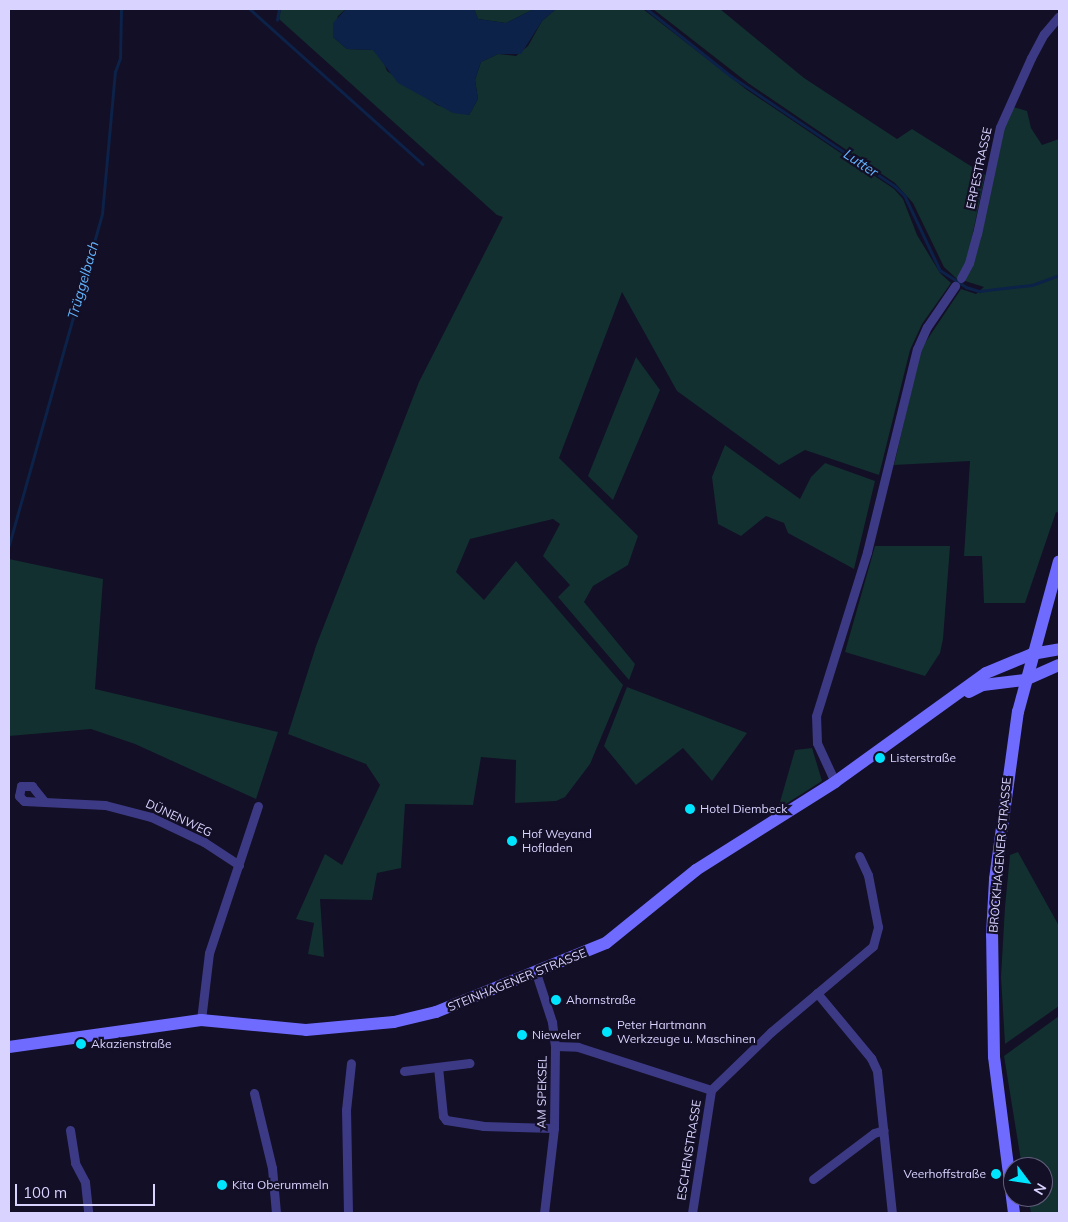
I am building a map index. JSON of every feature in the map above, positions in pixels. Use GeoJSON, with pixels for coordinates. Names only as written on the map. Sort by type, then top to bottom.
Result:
{"type":"FeatureCollection","features":[{"type":"Feature","properties":{"kind":"main road","name":"BROCKHAGENER STRASSE"},"geometry":{"type":"LineString","coordinates":[[1014,1213],[994,1057],[992,934],[1002,811],[1026,680],[1059,561]]}},
{"type":"Feature","properties":{"kind":"main road","name":"STEINHAGENER STRASSE"},"geometry":{"type":"LineString","coordinates":[[9,1047],[201,1020],[226,1020],[298,1030],[394,1022],[436,1012],[536,973],[616,937],[702,866],[835,782],[986,673],[1032,654],[1059,649]]}},
{"type":"Feature","properties":{"kind":"main road","name":"STEINHAGENER STRASSE"},"geometry":{"type":"LineString","coordinates":[[951,700],[983,686],[1026,680],[1059,665]]}},
{"type":"Feature","properties":{"kind":"street","name":"ERPESTRASSE"},"geometry":{"type":"LineString","coordinates":[[961,278],[970,263],[1000,127],[1031,58],[1059,16]]}},
{"type":"Feature","properties":{"kind":"street"},"geometry":{"type":"LineString","coordinates":[[835,782],[817,743],[816,716],[867,552],[917,349],[927,327],[955,286]]}},
{"type":"Feature","properties":{"kind":"street","name":"DÜNENWEG"},"geometry":{"type":"LineString","coordinates":[[44,800],[105,805],[151,817],[204,842],[239,865]]}},
{"type":"Feature","properties":{"kind":"street"},"geometry":{"type":"LineString","coordinates":[[201,1020],[209,953],[258,806]]}},
{"type":"Feature","properties":{"kind":"street"},"geometry":{"type":"LineString","coordinates":[[555,1046],[578,1047],[711,1090],[816,993],[869,951],[878,934],[868,875],[859,856]]}},
{"type":"Feature","properties":{"kind":"street","name":"AM SPEKSEL"},"geometry":{"type":"LineString","coordinates":[[536,973],[552,1022],[555,1046],[554,1128],[544,1213]]}},
{"type":"Feature","properties":{"kind":"street"},"geometry":{"type":"LineString","coordinates":[[816,993],[871,1058],[877,1071],[892,1213]]}},
{"type":"Feature","properties":{"kind":"street"},"geometry":{"type":"LineString","coordinates":[[348,1213],[346,1110],[352,1063]]}},
{"type":"Feature","properties":{"kind":"street"},"geometry":{"type":"LineString","coordinates":[[404,1071],[470,1063]]}},
{"type":"Feature","properties":{"kind":"street"},"geometry":{"type":"LineString","coordinates":[[438,1067],[443,1116],[446,1120],[483,1126],[554,1128]]}},
{"type":"Feature","properties":{"kind":"street","name":"ESCHENSTRASSE"},"geometry":{"type":"LineString","coordinates":[[692,1213],[711,1090]]}},
{"type":"Feature","properties":{"kind":"street"},"geometry":{"type":"LineString","coordinates":[[254,1093],[272,1168],[276,1213]]}},
{"type":"Feature","properties":{"kind":"street"},"geometry":{"type":"LineString","coordinates":[[70,1130],[75,1163],[85,1182],[88,1213]]}},
{"type":"Feature","properties":{"kind":"street"},"geometry":{"type":"LineString","coordinates":[[813,1180],[874,1133],[884,1130]]}},
{"type":"Feature","properties":{"kind":"green space"},"geometry":{"type":"Polygon","coordinates":[[[281,9],[346,9],[338,16],[333,37],[347,49],[373,50],[381,56],[387,71],[437,105],[469,115],[478,99],[475,80],[481,62],[498,54],[516,56],[528,46],[542,21],[556,9],[643,9],[747,90],[894,189],[903,199],[917,235],[940,273],[951,283],[922,324],[910,350],[879,475],[805,450],[779,465],[677,391],[622,292],[559,458],[638,536],[628,565],[593,586],[584,602],[635,664],[629,680],[558,597],[570,585],[543,556],[560,524],[553,519],[470,539],[456,572],[484,600],[516,561],[623,685],[590,764],[565,797],[556,801],[515,803],[516,760],[481,757],[473,805],[405,804],[401,868],[377,873],[372,900],[320,899],[324,957],[308,954],[314,923],[296,919],[325,854],[342,865],[380,785],[366,764],[288,734],[316,646],[419,382],[503,217],[497,215],[279,19],[281,9]]]}},
{"type":"Feature","properties":{"kind":"green space"},"geometry":{"type":"Polygon","coordinates":[[[474,9],[534,9],[506,23],[478,19],[474,9]]]}},
{"type":"Feature","properties":{"kind":"green space"},"geometry":{"type":"Polygon","coordinates":[[[653,9],[720,9],[804,78],[897,139],[912,129],[985,175],[967,261],[957,279],[944,267],[913,203],[895,183],[748,83],[653,9]]]}},
{"type":"Feature","properties":{"kind":"green space"},"geometry":{"type":"Polygon","coordinates":[[[1013,107],[1027,111],[1031,128],[1042,145],[1059,139],[1059,513],[1056,512],[1025,603],[984,603],[982,556],[964,556],[970,461],[894,465],[921,349],[961,289],[976,294],[984,287],[965,281],[981,236],[1004,128],[1013,107]]]}},
{"type":"Feature","properties":{"kind":"green space"},"geometry":{"type":"Polygon","coordinates":[[[636,357],[660,390],[613,500],[588,476],[636,357]]]}},
{"type":"Feature","properties":{"kind":"green space"},"geometry":{"type":"Polygon","coordinates":[[[725,445],[800,499],[811,477],[825,463],[875,481],[854,569],[788,533],[784,523],[766,516],[741,536],[718,524],[712,477],[725,445]]]}},
{"type":"Feature","properties":{"kind":"green space"},"geometry":{"type":"Polygon","coordinates":[[[875,546],[950,546],[943,639],[940,653],[925,676],[845,652],[875,546]]]}},
{"type":"Feature","properties":{"kind":"green space"},"geometry":{"type":"Polygon","coordinates":[[[9,559],[103,579],[95,689],[278,732],[256,799],[135,744],[91,729],[9,736],[9,559]]]}},
{"type":"Feature","properties":{"kind":"green space"},"geometry":{"type":"Polygon","coordinates":[[[627,687],[747,733],[712,781],[683,748],[636,785],[604,746],[627,687]]]}},
{"type":"Feature","properties":{"kind":"green space"},"geometry":{"type":"Polygon","coordinates":[[[812,748],[822,781],[778,809],[795,750],[812,748]]]}},
{"type":"Feature","properties":{"kind":"green space"},"geometry":{"type":"Polygon","coordinates":[[[1018,852],[1059,926],[1059,1006],[1005,1044],[1001,977],[1005,907],[1010,855],[1018,852]]]}},
{"type":"Feature","properties":{"kind":"green space"},"geometry":{"type":"Polygon","coordinates":[[[1059,1016],[1059,1213],[1031,1213],[1030,1207],[1053,1207],[1053,1157],[1020,1157],[1004,1056],[1059,1016]]]}},
{"type":"Feature","properties":{"kind":"water"},"geometry":{"type":"Polygon","coordinates":[[[346,9],[474,9],[478,19],[506,23],[534,9],[556,9],[542,21],[521,54],[498,54],[481,62],[475,80],[478,99],[469,115],[453,113],[398,83],[373,50],[347,49],[333,37],[333,23],[346,9]]]}},
{"type":"Feature","properties":{"kind":"waterway","name":"Trüggelbach"},"geometry":{"type":"LineString","coordinates":[[9,545],[102,214],[115,72],[120,58],[121,9]]}},
{"type":"Feature","properties":{"kind":"waterway"},"geometry":{"type":"LineString","coordinates":[[250,9],[423,164]]}},
{"type":"Feature","properties":{"kind":"waterway"},"geometry":{"type":"LineString","coordinates":[[277,20],[279,9]]}},
{"type":"Feature","properties":{"kind":"waterway","name":"Lutter"},"geometry":{"type":"LineString","coordinates":[[647,9],[731,76],[895,186],[905,196],[940,270],[966,287],[979,291],[1032,285],[1059,275]]}},
{"type":"Feature","properties":{"kind":"place","name":"Listerstraße"},"geometry":{"type":"Point","coordinates":[880,758]}},
{"type":"Feature","properties":{"kind":"place","name":"Hotel Diembeck"},"geometry":{"type":"Point","coordinates":[690,809]}},
{"type":"Feature","properties":{"kind":"place","name":"Hof Weyand Hofladen"},"geometry":{"type":"Point","coordinates":[512,841]}},
{"type":"Feature","properties":{"kind":"place","name":"Ahornstraße"},"geometry":{"type":"Point","coordinates":[556,1000]}},
{"type":"Feature","properties":{"kind":"place","name":"Peter Hartmann Werkzeuge u. Maschinen"},"geometry":{"type":"Point","coordinates":[607,1032]}},
{"type":"Feature","properties":{"kind":"place","name":"Nieweler"},"geometry":{"type":"Point","coordinates":[522,1035]}},
{"type":"Feature","properties":{"kind":"place","name":"Akazienstraße"},"geometry":{"type":"Point","coordinates":[81,1044]}},
{"type":"Feature","properties":{"kind":"place","name":"Veerhoffstraße"},"geometry":{"type":"Point","coordinates":[996,1174]}},
{"type":"Feature","properties":{"kind":"place","name":"Kita Oberummeln"},"geometry":{"type":"Point","coordinates":[222,1185]}}]}
